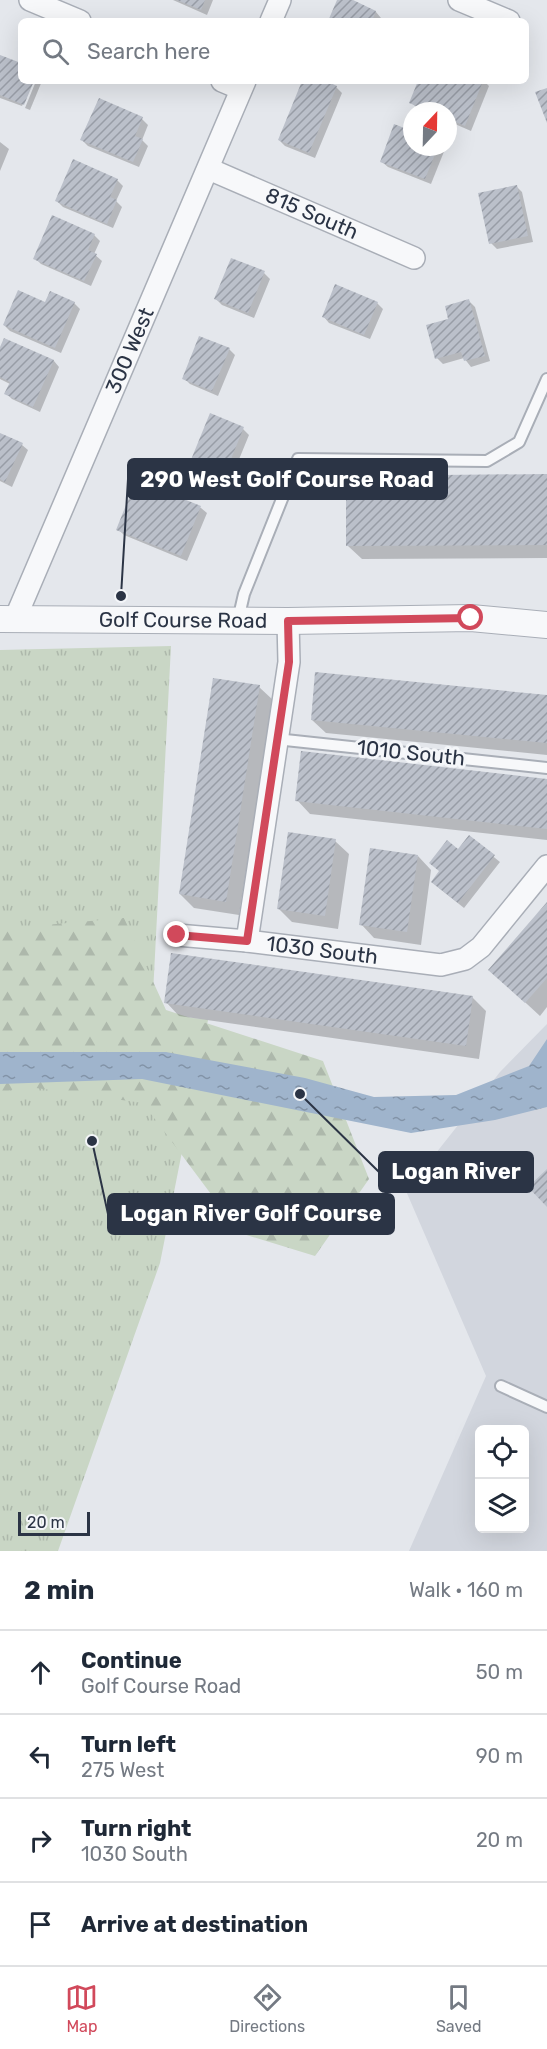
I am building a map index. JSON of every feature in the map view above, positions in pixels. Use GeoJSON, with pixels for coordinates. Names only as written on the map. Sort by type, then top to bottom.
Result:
{"type":"FeatureCollection","features":[{"type":"Feature","properties":{"kind":"street"},"geometry":{"type":"LineString","coordinates":[[30,0],[73,18]]}},
{"type":"Feature","properties":{"kind":"street"},"geometry":{"type":"LineString","coordinates":[[272,18],[280,0]]}},
{"type":"Feature","properties":{"kind":"street"},"geometry":{"type":"LineString","coordinates":[[459,0],[502,18]]}},
{"type":"Feature","properties":{"kind":"street","name":"300 West"},"geometry":{"type":"LineString","coordinates":[[7,619],[209,169],[236,84]]}},
{"type":"Feature","properties":{"kind":"street","name":"815 South"},"geometry":{"type":"LineString","coordinates":[[209,169],[414,258]]}},
{"type":"Feature","properties":{"kind":"street","name":"Golf Course Road"},"geometry":{"type":"LineString","coordinates":[[7,619],[288,621],[471,618],[547,625]]}},
{"type":"Feature","properties":{"kind":"street"},"geometry":{"type":"LineString","coordinates":[[247,941],[289,662],[288,621]]}},
{"type":"Feature","properties":{"kind":"street","name":"1030 South"},"geometry":{"type":"LineString","coordinates":[[177,935],[247,941],[441,965],[465,959],[480,947],[547,866]]}},
{"type":"Feature","properties":{"kind":"lane"},"geometry":{"type":"LineString","coordinates":[[238,620],[244,594],[298,459],[487,461],[519,442],[547,380]]}},
{"type":"Feature","properties":{"kind":"lane","name":"1010 South"},"geometry":{"type":"LineString","coordinates":[[276,739],[547,768]]}},
{"type":"Feature","properties":{"kind":"lane"},"geometry":{"type":"LineString","coordinates":[[501,1386],[547,1407]]}},
{"type":"Feature","properties":{"kind":"shaded area"},"geometry":{"type":"Polygon","coordinates":[[[547,1024],[547,1551],[409,1551],[486,1376],[406,1191],[500,1072],[547,1024]]]}},
{"type":"Feature","properties":{"kind":"green space"},"geometry":{"type":"Polygon","coordinates":[[[171,646],[152,1013],[208,1020],[160,1263],[58,1551],[0,1551],[0,650],[171,646]]]}},
{"type":"Feature","properties":{"kind":"green space"},"geometry":{"type":"Polygon","coordinates":[[[124,918],[166,1010],[323,1061],[369,1179],[315,1256],[240,1233],[143,1103],[22,1086],[0,1094],[0,929],[124,918]]]}},
{"type":"Feature","properties":{"kind":"water"},"geometry":{"type":"Polygon","coordinates":[[[547,1039],[547,1107],[495,1120],[411,1133],[142,1079],[0,1084],[0,1052],[166,1052],[305,1078],[374,1097],[456,1095],[529,1066],[547,1039]]]}},
{"type":"Feature","properties":{"kind":"building"},"geometry":{"type":"Polygon","coordinates":[[[177,0],[205,0],[201,10],[177,0]]]}},
{"type":"Feature","properties":{"kind":"building"},"geometry":{"type":"Polygon","coordinates":[[[337,0],[353,0],[376,11],[373,18],[329,18],[337,0]]]}},
{"type":"Feature","properties":{"kind":"building"},"geometry":{"type":"Polygon","coordinates":[[[0,55],[18,62],[18,84],[33,84],[24,105],[0,95],[0,55]]]}},
{"type":"Feature","properties":{"kind":"building"},"geometry":{"type":"Polygon","coordinates":[[[301,84],[337,86],[309,153],[278,140],[301,84]]]}},
{"type":"Feature","properties":{"kind":"building"},"geometry":{"type":"Polygon","coordinates":[[[417,84],[482,84],[465,126],[457,123],[457,102],[409,102],[417,84]]]}},
{"type":"Feature","properties":{"kind":"building"},"geometry":{"type":"Polygon","coordinates":[[[547,88],[547,123],[535,92],[547,88]]]}},
{"type":"Feature","properties":{"kind":"building"},"geometry":{"type":"Polygon","coordinates":[[[99,98],[143,117],[135,136],[143,139],[133,162],[80,140],[99,98]]]}},
{"type":"Feature","properties":{"kind":"building"},"geometry":{"type":"Polygon","coordinates":[[[394,124],[403,128],[403,156],[434,156],[425,179],[380,162],[394,124]]]}},
{"type":"Feature","properties":{"kind":"building"},"geometry":{"type":"Polygon","coordinates":[[[73,159],[118,179],[110,197],[117,200],[107,224],[55,201],[73,159]]]}},
{"type":"Feature","properties":{"kind":"building"},"geometry":{"type":"Polygon","coordinates":[[[517,185],[528,236],[489,244],[478,193],[517,185]]]}},
{"type":"Feature","properties":{"kind":"building"},"geometry":{"type":"Polygon","coordinates":[[[52,215],[95,234],[88,250],[97,254],[84,281],[33,259],[52,215]]]}},
{"type":"Feature","properties":{"kind":"building"},"geometry":{"type":"Polygon","coordinates":[[[231,258],[265,271],[248,313],[214,299],[231,258]]]}},
{"type":"Feature","properties":{"kind":"building"},"geometry":{"type":"Polygon","coordinates":[[[335,284],[378,302],[364,335],[322,317],[335,284]]]}},
{"type":"Feature","properties":{"kind":"building"},"geometry":{"type":"Polygon","coordinates":[[[18,290],[45,302],[50,291],[75,302],[55,348],[3,325],[18,290]]]}},
{"type":"Feature","properties":{"kind":"building"},"geometry":{"type":"Polygon","coordinates":[[[469,299],[485,356],[464,361],[461,352],[435,359],[426,325],[448,319],[445,306],[469,299]]]}},
{"type":"Feature","properties":{"kind":"building"},"geometry":{"type":"Polygon","coordinates":[[[199,336],[230,348],[212,391],[182,379],[199,336]]]}},
{"type":"Feature","properties":{"kind":"building"},"geometry":{"type":"Polygon","coordinates":[[[4,338],[54,360],[33,407],[4,394],[10,382],[0,377],[0,347],[4,338]]]}},
{"type":"Feature","properties":{"kind":"building"},"geometry":{"type":"Polygon","coordinates":[[[210,413],[244,427],[218,491],[184,477],[210,413]]]}},
{"type":"Feature","properties":{"kind":"building"},"geometry":{"type":"Polygon","coordinates":[[[0,433],[23,443],[5,482],[0,479],[0,433]]]}},
{"type":"Feature","properties":{"kind":"building"},"geometry":{"type":"Polygon","coordinates":[[[547,474],[547,545],[346,546],[346,476],[547,474]]]}},
{"type":"Feature","properties":{"kind":"building"},"geometry":{"type":"Polygon","coordinates":[[[136,480],[201,506],[181,556],[116,530],[136,480]]]}},
{"type":"Feature","properties":{"kind":"building"},"geometry":{"type":"Polygon","coordinates":[[[315,672],[547,695],[547,743],[311,720],[315,672]]]}},
{"type":"Feature","properties":{"kind":"building"},"geometry":{"type":"Polygon","coordinates":[[[213,678],[260,685],[226,902],[179,894],[213,678]]]}},
{"type":"Feature","properties":{"kind":"building"},"geometry":{"type":"Polygon","coordinates":[[[301,751],[547,779],[547,829],[295,801],[301,751]]]}},
{"type":"Feature","properties":{"kind":"building"},"geometry":{"type":"Polygon","coordinates":[[[288,832],[336,839],[325,916],[277,909],[288,832]]]}},
{"type":"Feature","properties":{"kind":"building"},"geometry":{"type":"Polygon","coordinates":[[[469,835],[495,855],[458,903],[431,882],[439,871],[429,863],[447,840],[458,849],[469,835]]]}},
{"type":"Feature","properties":{"kind":"building"},"geometry":{"type":"Polygon","coordinates":[[[370,848],[418,855],[407,932],[359,925],[370,848]]]}},
{"type":"Feature","properties":{"kind":"building"},"geometry":{"type":"Polygon","coordinates":[[[547,902],[547,978],[525,1003],[488,970],[547,902]]]}},
{"type":"Feature","properties":{"kind":"building"},"geometry":{"type":"Polygon","coordinates":[[[171,953],[473,996],[466,1046],[164,1003],[171,953]]]}},
{"type":"Feature","properties":{"kind":"building"},"geometry":{"type":"Polygon","coordinates":[[[547,1169],[547,1207],[528,1187],[547,1169]]]}},
{"type":"Feature","properties":{"kind":"place","name":"290 West Golf Course Road"},"geometry":{"type":"Point","coordinates":[121,596]}},
{"type":"Feature","properties":{"kind":"place","name":"Logan River"},"geometry":{"type":"Point","coordinates":[300,1094]}},
{"type":"Feature","properties":{"kind":"place","name":"Logan River Golf Course"},"geometry":{"type":"Point","coordinates":[92,1141]}},
{"type":"Feature","properties":{"kind":"route"},"geometry":{"type":"LineString","coordinates":[[177,935],[247,941],[289,662],[288,621],[471,618]]}}]}
